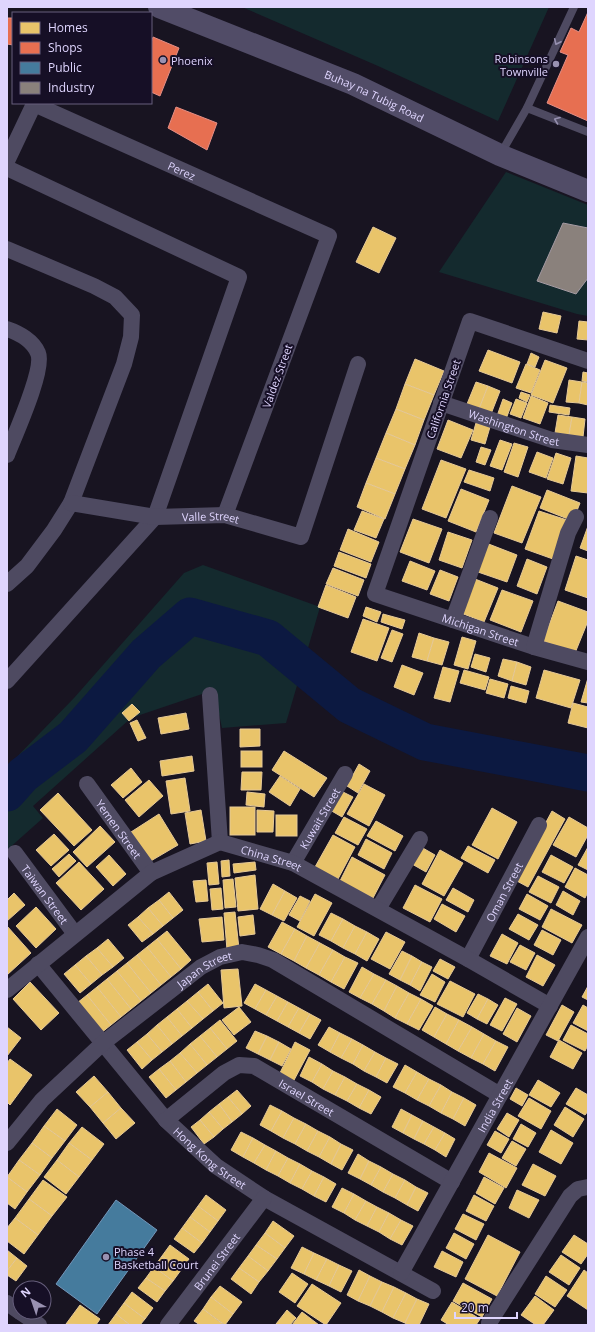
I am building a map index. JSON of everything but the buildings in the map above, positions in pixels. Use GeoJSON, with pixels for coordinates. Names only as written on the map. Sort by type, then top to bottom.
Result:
{"type":"FeatureCollection","features":[{"type":"Feature","properties":{"kind":"main road","name":"Buhay na Tubig Road"},"geometry":{"type":"LineString","coordinates":[[158,7],[353,84],[500,155],[588,191]]}},
{"type":"Feature","properties":{"kind":"street","name":"Perez"},"geometry":{"type":"LineString","coordinates":[[7,161],[34,104],[330,236]]}},
{"type":"Feature","properties":{"kind":"street"},"geometry":{"type":"LineString","coordinates":[[7,168],[239,277],[155,517],[7,681]]}},
{"type":"Feature","properties":{"kind":"street","name":"Valdez Street"},"geometry":{"type":"LineString","coordinates":[[225,515],[330,236]]}},
{"type":"Feature","properties":{"kind":"street"},"geometry":{"type":"LineString","coordinates":[[7,249],[94,286],[115,297],[132,315],[131,337],[124,364],[71,503],[54,530],[27,566],[7,584]]}},
{"type":"Feature","properties":{"kind":"street","name":"California Street"},"geometry":{"type":"LineString","coordinates":[[375,594],[470,321],[588,361]]}},
{"type":"Feature","properties":{"kind":"street"},"geometry":{"type":"LineString","coordinates":[[7,329],[14,331],[28,340],[38,354],[38,370],[34,386],[7,455]]}},
{"type":"Feature","properties":{"kind":"street","name":"Valle Street"},"geometry":{"type":"LineString","coordinates":[[71,503],[155,517],[225,515],[300,537],[358,364]]}},
{"type":"Feature","properties":{"kind":"street","name":"Washington Street"},"geometry":{"type":"LineString","coordinates":[[441,403],[552,440],[588,445]]}},
{"type":"Feature","properties":{"kind":"street"},"geometry":{"type":"LineString","coordinates":[[534,647],[568,533],[576,517]]}},
{"type":"Feature","properties":{"kind":"street"},"geometry":{"type":"LineString","coordinates":[[453,620],[490,518]]}},
{"type":"Feature","properties":{"kind":"street","name":"Michigan Street"},"geometry":{"type":"LineString","coordinates":[[375,594],[534,647],[588,662]]}},
{"type":"Feature","properties":{"kind":"street"},"geometry":{"type":"LineString","coordinates":[[7,990],[151,873],[220,842],[210,695]]}},
{"type":"Feature","properties":{"kind":"street","name":"Kuwait Street"},"geometry":{"type":"LineString","coordinates":[[293,863],[345,774]]}},
{"type":"Feature","properties":{"kind":"street","name":"Yemen Street"},"geometry":{"type":"LineString","coordinates":[[87,784],[151,873]]}},
{"type":"Feature","properties":{"kind":"street","name":"Oman Street"},"geometry":{"type":"LineString","coordinates":[[468,959],[539,825]]}},
{"type":"Feature","properties":{"kind":"street"},"geometry":{"type":"LineString","coordinates":[[378,909],[420,839]]}},
{"type":"Feature","properties":{"kind":"street","name":"China Street"},"geometry":{"type":"LineString","coordinates":[[220,842],[293,863],[468,959],[550,1006]]}},
{"type":"Feature","properties":{"kind":"street","name":"Taiwan Street"},"geometry":{"type":"LineString","coordinates":[[16,854],[75,934]]}},
{"type":"Feature","properties":{"kind":"street","name":"India Street"},"geometry":{"type":"LineString","coordinates":[[401,1273],[588,937]]}},
{"type":"Feature","properties":{"kind":"street","name":"Japan Street"},"geometry":{"type":"LineString","coordinates":[[7,1144],[42,1100],[104,1043],[201,967],[220,957],[242,952],[273,960],[500,1095]]}},
{"type":"Feature","properties":{"kind":"street","name":"Hong Kong Street"},"geometry":{"type":"LineString","coordinates":[[38,964],[166,1120],[216,1166],[264,1198],[433,1291]]}},
{"type":"Feature","properties":{"kind":"street","name":"Israel Street"},"geometry":{"type":"LineString","coordinates":[[166,1120],[224,1073],[239,1065],[254,1066],[452,1182]]}},
{"type":"Feature","properties":{"kind":"street"},"geometry":{"type":"LineString","coordinates":[[489,1323],[570,1196],[578,1189],[588,1187]]}},
{"type":"Feature","properties":{"kind":"street","name":"Brunei Street"},"geometry":{"type":"LineString","coordinates":[[168,1325],[264,1198]]}},
{"type":"Feature","properties":{"kind":"lane"},"geometry":{"type":"LineString","coordinates":[[500,155],[527,108],[574,7]]}},
{"type":"Feature","properties":{"kind":"lane"},"geometry":{"type":"LineString","coordinates":[[527,108],[588,132]]}},
{"type":"Feature","properties":{"kind":"green space"},"geometry":{"type":"Polygon","coordinates":[[[242,7],[549,7],[498,121],[378,66],[242,7]]]}},
{"type":"Feature","properties":{"kind":"green space"},"geometry":{"type":"Polygon","coordinates":[[[506,172],[588,205],[588,316],[439,272],[506,172]]]}},
{"type":"Feature","properties":{"kind":"green space"},"geometry":{"type":"Polygon","coordinates":[[[203,565],[320,607],[286,723],[222,728],[214,690],[131,718],[33,806],[43,818],[7,850],[7,767],[74,698],[184,573],[203,565]]]}},
{"type":"Feature","properties":{"kind":"waterway"},"geometry":{"type":"LineString","coordinates":[[7,793],[23,775],[73,737],[146,654],[190,616],[268,638],[349,705],[425,742],[588,773]]}},
{"type":"Feature","properties":{"kind":"place","name":"Phoenix"},"geometry":{"type":"Point","coordinates":[163,60]}},
{"type":"Feature","properties":{"kind":"place","name":"Robinsons Townville"},"geometry":{"type":"Point","coordinates":[556,64]}},
{"type":"Feature","properties":{"kind":"place","name":"Phase 4 Basketball Court"},"geometry":{"type":"Point","coordinates":[106,1257]}}]}
